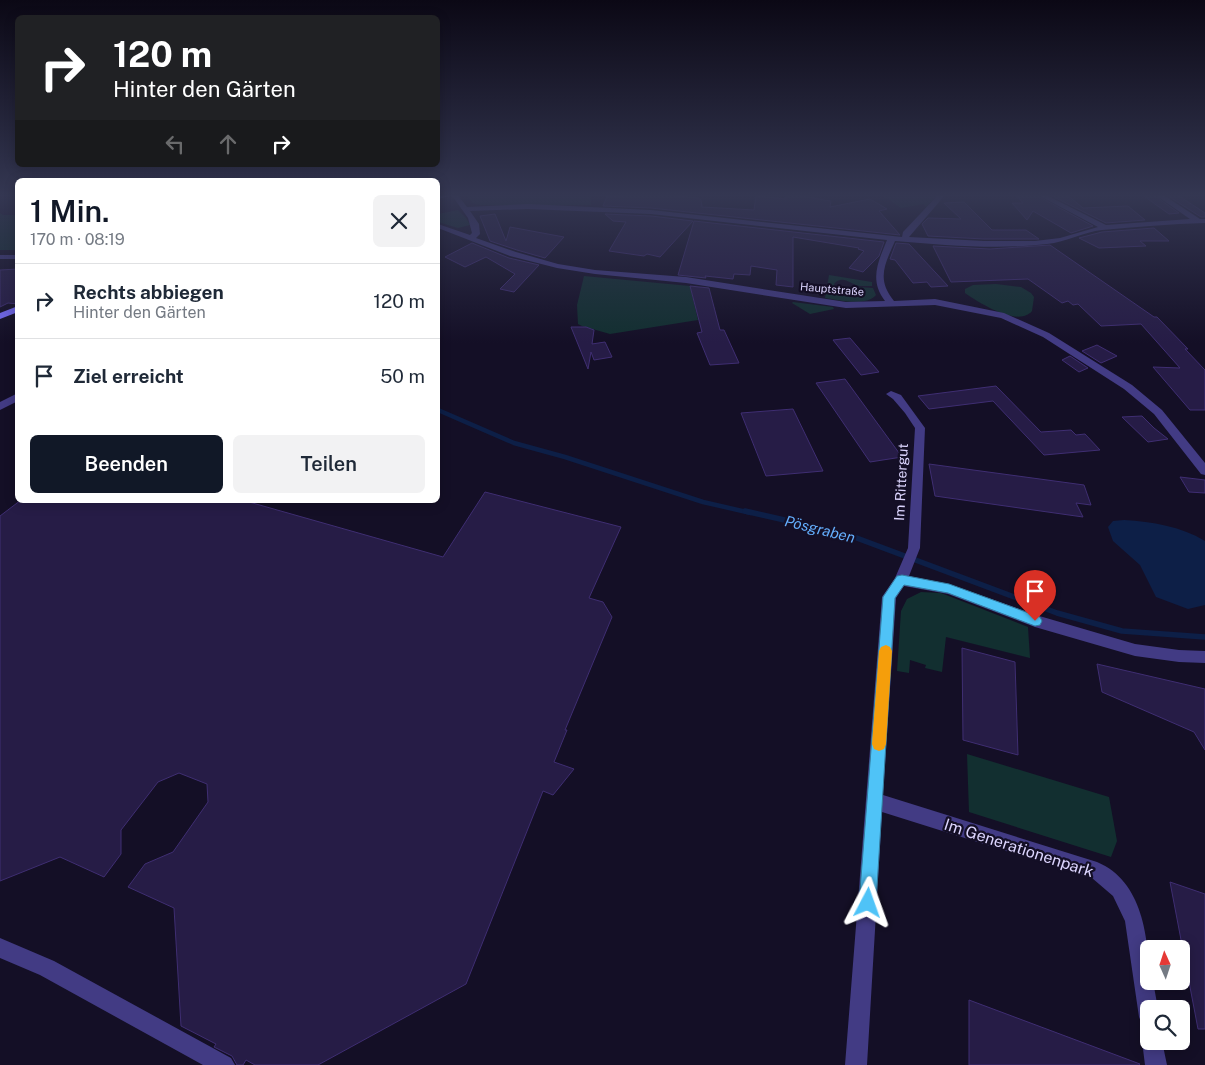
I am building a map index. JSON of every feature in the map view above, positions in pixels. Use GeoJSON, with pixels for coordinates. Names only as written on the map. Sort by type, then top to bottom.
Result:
{"type":"FeatureCollection","features":[{"type":"Feature","properties":{"kind":"street","name":"Hauptstraße"},"geometry":{"type":"LineString","coordinates":[[487,244],[541,263],[595,272],[686,280],[846,305],[924,301],[957,305],[1004,316],[1038,331],[1128,387],[1158,412],[1205,471]]}},
{"type":"Feature","properties":{"kind":"street"},"geometry":{"type":"LineString","coordinates":[[890,244],[878,278],[881,288],[891,303]]}},
{"type":"Feature","properties":{"kind":"street"},"geometry":{"type":"LineString","coordinates":[[0,257],[15,257]]}},
{"type":"Feature","properties":{"kind":"street"},"geometry":{"type":"LineString","coordinates":[[0,316],[15,310]]}},
{"type":"Feature","properties":{"kind":"street","name":"Im Rittergut"},"geometry":{"type":"LineString","coordinates":[[856,1065],[889,597],[902,580],[911,558],[920,428],[898,397],[891,394]]}},
{"type":"Feature","properties":{"kind":"street"},"geometry":{"type":"LineString","coordinates":[[0,407],[15,398]]}},
{"type":"Feature","properties":{"kind":"street"},"geometry":{"type":"LineString","coordinates":[[902,580],[949,588],[1035,621],[1136,650],[1179,656],[1205,657]]}},
{"type":"Feature","properties":{"kind":"street","name":"Im Generationenpark"},"geometry":{"type":"LineString","coordinates":[[875,801],[1097,871],[1119,890],[1134,920],[1146,1000]]}},
{"type":"Feature","properties":{"kind":"street"},"geometry":{"type":"LineString","coordinates":[[0,948],[47,968],[224,1065]]}},
{"type":"Feature","properties":{"kind":"street"},"geometry":{"type":"LineString","coordinates":[[1154,1050],[1156,1065]]}},
{"type":"Feature","properties":{"kind":"green space"},"geometry":{"type":"Polygon","coordinates":[[[0,244],[15,244],[15,250],[0,250],[0,244]]]}},
{"type":"Feature","properties":{"kind":"green space"},"geometry":{"type":"Polygon","coordinates":[[[829,275],[872,282],[872,286],[859,286],[846,280],[837,281],[834,284],[846,292],[858,287],[873,288],[876,295],[871,299],[859,302],[825,298],[829,275]]]}},
{"type":"Feature","properties":{"kind":"green space"},"geometry":{"type":"Polygon","coordinates":[[[584,276],[690,286],[698,320],[610,334],[582,326],[578,324],[577,305],[584,276]]]}},
{"type":"Feature","properties":{"kind":"green space"},"geometry":{"type":"Polygon","coordinates":[[[996,284],[1021,287],[1031,293],[1034,297],[1032,311],[1017,317],[1008,315],[988,307],[965,293],[965,289],[973,285],[996,284]]]}},
{"type":"Feature","properties":{"kind":"green space"},"geometry":{"type":"Polygon","coordinates":[[[793,302],[833,307],[834,309],[810,314],[793,302]]]}},
{"type":"Feature","properties":{"kind":"green space"},"geometry":{"type":"Polygon","coordinates":[[[921,592],[941,593],[1028,627],[1030,658],[946,637],[942,672],[925,668],[926,665],[910,660],[909,673],[897,671],[901,611],[907,599],[921,592]]]}},
{"type":"Feature","properties":{"kind":"green space"},"geometry":{"type":"Polygon","coordinates":[[[967,754],[1109,797],[1117,841],[1111,857],[969,812],[967,754]]]}},
{"type":"Feature","properties":{"kind":"water"},"geometry":{"type":"Polygon","coordinates":[[[1124,520],[1166,526],[1186,532],[1205,541],[1205,605],[1188,609],[1156,597],[1140,565],[1113,541],[1108,527],[1113,521],[1124,520]]]}},
{"type":"Feature","properties":{"kind":"building"},"geometry":{"type":"Polygon","coordinates":[[[474,244],[509,258],[539,265],[514,292],[500,289],[515,274],[486,257],[465,267],[445,257],[474,244]]]}},
{"type":"Feature","properties":{"kind":"building"},"geometry":{"type":"Polygon","coordinates":[[[498,244],[558,244],[545,258],[498,244]]]}},
{"type":"Feature","properties":{"kind":"building"},"geometry":{"type":"Polygon","coordinates":[[[613,244],[672,244],[660,257],[609,251],[613,244]]]}},
{"type":"Feature","properties":{"kind":"building"},"geometry":{"type":"Polygon","coordinates":[[[687,244],[793,244],[793,287],[776,285],[777,270],[751,266],[750,275],[734,274],[733,279],[678,275],[687,244]]]}},
{"type":"Feature","properties":{"kind":"building"},"geometry":{"type":"Polygon","coordinates":[[[833,244],[883,244],[879,256],[863,272],[849,268],[864,251],[859,248],[833,244]]]}},
{"type":"Feature","properties":{"kind":"building"},"geometry":{"type":"Polygon","coordinates":[[[896,244],[909,244],[948,286],[931,287],[927,282],[913,283],[895,260],[890,259],[896,244]]]}},
{"type":"Feature","properties":{"kind":"building"},"geometry":{"type":"Polygon","coordinates":[[[1090,244],[1143,244],[1146,246],[1099,248],[1090,244]]]}},
{"type":"Feature","properties":{"kind":"building"},"geometry":{"type":"Polygon","coordinates":[[[1050,245],[1154,317],[1157,317],[1188,349],[1185,349],[1205,370],[1205,410],[1190,410],[1153,367],[1180,368],[1141,324],[1101,326],[1078,304],[1073,305],[1068,301],[1062,303],[1028,279],[951,282],[933,246],[990,249],[1050,245]]]}},
{"type":"Feature","properties":{"kind":"building"},"geometry":{"type":"Polygon","coordinates":[[[15,269],[15,304],[8,303],[0,307],[0,270],[15,269]]]}},
{"type":"Feature","properties":{"kind":"building"},"geometry":{"type":"Polygon","coordinates":[[[690,286],[709,288],[720,330],[724,330],[739,363],[710,365],[697,333],[702,332],[690,286]]]}},
{"type":"Feature","properties":{"kind":"building"},"geometry":{"type":"Polygon","coordinates":[[[571,327],[586,327],[594,330],[592,344],[605,342],[612,357],[594,360],[591,352],[588,369],[571,327]]]}},
{"type":"Feature","properties":{"kind":"building"},"geometry":{"type":"Polygon","coordinates":[[[850,338],[879,372],[861,375],[833,340],[850,338]]]}},
{"type":"Feature","properties":{"kind":"building"},"geometry":{"type":"Polygon","coordinates":[[[1097,345],[1117,356],[1101,363],[1082,351],[1097,345]]]}},
{"type":"Feature","properties":{"kind":"building"},"geometry":{"type":"Polygon","coordinates":[[[1070,356],[1088,368],[1079,372],[1062,360],[1070,356]]]}},
{"type":"Feature","properties":{"kind":"building"},"geometry":{"type":"Polygon","coordinates":[[[845,379],[902,457],[870,462],[816,383],[845,379]]]}},
{"type":"Feature","properties":{"kind":"building"},"geometry":{"type":"Polygon","coordinates":[[[996,386],[1041,432],[1071,430],[1076,435],[1085,434],[1100,450],[1044,455],[993,401],[929,409],[918,396],[996,386]]]}},
{"type":"Feature","properties":{"kind":"building"},"geometry":{"type":"Polygon","coordinates":[[[793,409],[823,471],[766,476],[741,413],[793,409]]]}},
{"type":"Feature","properties":{"kind":"building"},"geometry":{"type":"Polygon","coordinates":[[[1142,416],[1168,439],[1148,442],[1122,417],[1142,416]]]}},
{"type":"Feature","properties":{"kind":"building"},"geometry":{"type":"Polygon","coordinates":[[[929,464],[1084,485],[1091,505],[1076,503],[1083,517],[935,496],[929,464]]]}},
{"type":"Feature","properties":{"kind":"building"},"geometry":{"type":"Polygon","coordinates":[[[1180,477],[1205,480],[1205,493],[1189,492],[1180,477]]]}},
{"type":"Feature","properties":{"kind":"building"},"geometry":{"type":"Polygon","coordinates":[[[485,492],[621,527],[589,598],[603,602],[612,617],[565,730],[567,730],[554,762],[574,769],[553,795],[543,791],[466,984],[318,1065],[255,1065],[246,1060],[243,1065],[237,1065],[232,1056],[214,1047],[216,1044],[181,1026],[174,908],[128,887],[145,864],[173,852],[208,802],[207,784],[179,773],[158,782],[121,830],[121,854],[104,877],[60,857],[0,881],[0,516],[17,503],[253,503],[443,557],[485,492]]]}},
{"type":"Feature","properties":{"kind":"building"},"geometry":{"type":"Polygon","coordinates":[[[962,648],[1015,662],[1018,755],[963,740],[962,648]]]}},
{"type":"Feature","properties":{"kind":"building"},"geometry":{"type":"Polygon","coordinates":[[[1097,664],[1205,689],[1205,750],[1194,732],[1102,692],[1097,664]]]}},
{"type":"Feature","properties":{"kind":"building"},"geometry":{"type":"Polygon","coordinates":[[[1170,882],[1205,894],[1205,1029],[1198,1029],[1190,987],[1190,940],[1181,940],[1170,882]]]}},
{"type":"Feature","properties":{"kind":"building"},"geometry":{"type":"Polygon","coordinates":[[[969,1000],[1140,1064],[969,1065],[969,1000]]]}},
{"type":"Feature","properties":{"kind":"waterway","name":"Pösgraben"},"geometry":{"type":"LineString","coordinates":[[440,411],[514,443],[565,457],[703,502],[751,513]]}},
{"type":"Feature","properties":{"kind":"waterway","name":"Pösgraben"},"geometry":{"type":"LineString","coordinates":[[745,511],[846,534],[1057,613],[1122,631],[1205,637]]}},
{"type":"Feature","properties":{"kind":"slow traffic"},"geometry":{"type":"LineString","coordinates":[[879,744],[886,651]]}},
{"type":"Feature","properties":{"kind":"route"},"geometry":{"type":"LineString","coordinates":[[868,903],[889,597],[902,580],[949,588],[1035,621]]}}]}
